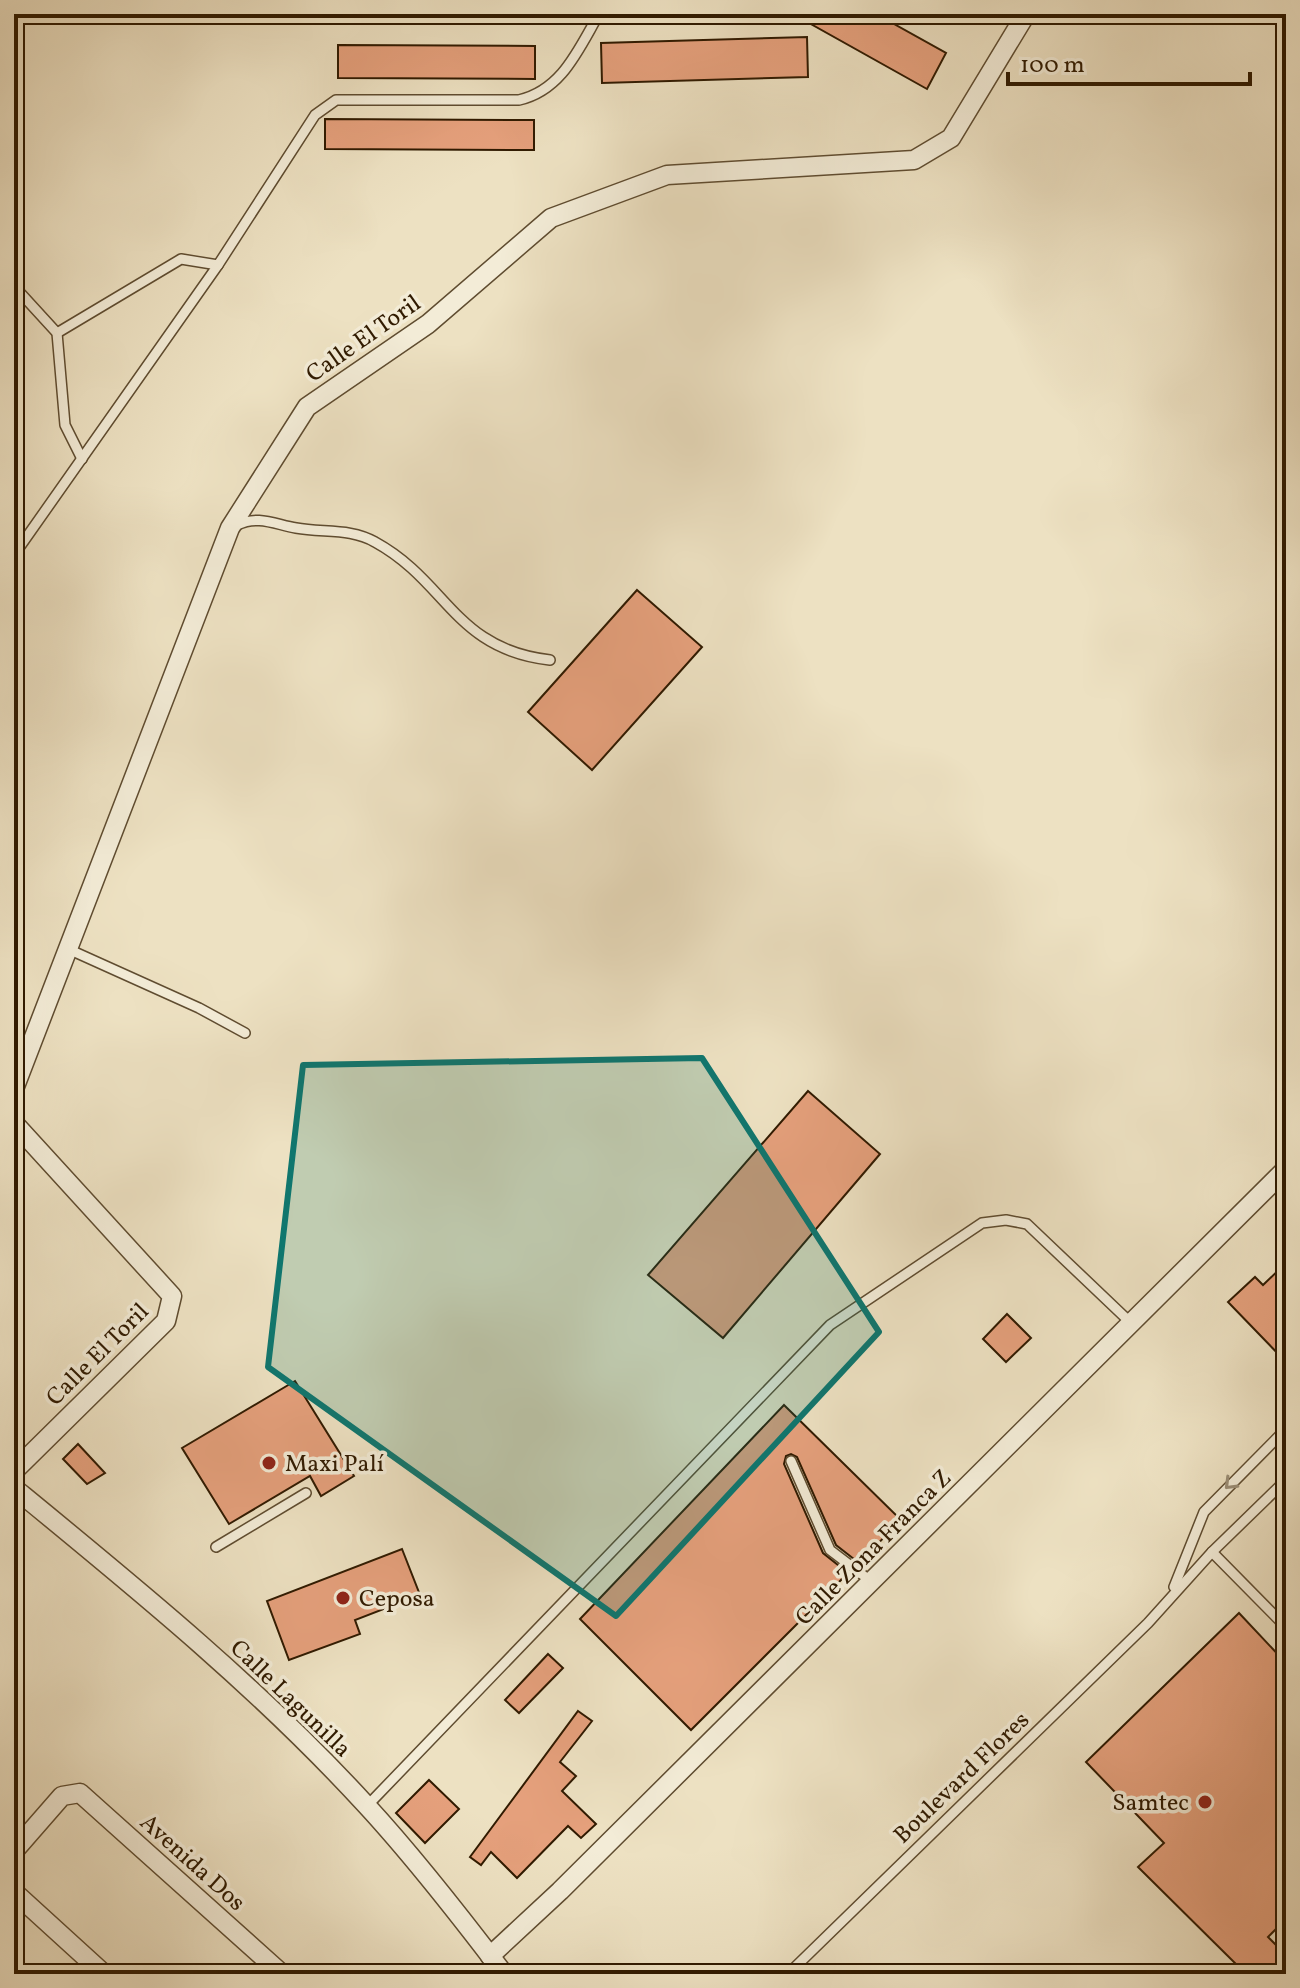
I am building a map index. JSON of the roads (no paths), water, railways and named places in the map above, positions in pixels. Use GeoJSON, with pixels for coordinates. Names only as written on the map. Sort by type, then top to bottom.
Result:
{"type":"FeatureCollection","features":[{"type":"Feature","properties":{"kind":"street","name":"Calle El Toril"},"geometry":{"type":"LineString","coordinates":[[14,1089],[230,528],[307,407],[428,324],[551,218],[667,175],[914,160],[951,138],[1026,14]]}},
{"type":"Feature","properties":{"kind":"street","name":"Calle El Toril"},"geometry":{"type":"LineString","coordinates":[[14,1123],[172,1296],[166,1321],[14,1471]]}},
{"type":"Feature","properties":{"kind":"street","name":"Calle Zona Franca Z"},"geometry":{"type":"LineString","coordinates":[[490,1956],[560,1891],[1286,1169]]}},
{"type":"Feature","properties":{"kind":"street","name":"Calle Lagunilla"},"geometry":{"type":"LineString","coordinates":[[14,1488],[220,1662],[367,1806],[504,1974]]}},
{"type":"Feature","properties":{"kind":"street","name":"Avenida Dos"},"geometry":{"type":"LineString","coordinates":[[14,1851],[69,1792],[80,1793],[282,1974]]}},
{"type":"Feature","properties":{"kind":"street"},"geometry":{"type":"LineString","coordinates":[[14,1892],[104,1974]]}},
{"type":"Feature","properties":{"kind":"lane"},"geometry":{"type":"LineString","coordinates":[[14,555],[218,265],[315,115],[336,100],[519,100],[539,95],[559,80],[599,14]]}},
{"type":"Feature","properties":{"kind":"lane"},"geometry":{"type":"LineString","coordinates":[[57,333],[181,259],[218,265]]}},
{"type":"Feature","properties":{"kind":"lane"},"geometry":{"type":"LineString","coordinates":[[14,286],[57,333],[65,425],[82,459]]}},
{"type":"Feature","properties":{"kind":"lane"},"geometry":{"type":"LineString","coordinates":[[230,528],[249,519],[266,520],[295,528],[353,533],[374,541],[423,579],[466,627],[482,638],[514,652],[550,660]]}},
{"type":"Feature","properties":{"kind":"lane"},"geometry":{"type":"LineString","coordinates":[[68,949],[199,1008],[245,1033]]}},
{"type":"Feature","properties":{"kind":"lane"},"geometry":{"type":"LineString","coordinates":[[367,1806],[830,1325],[945,1244],[982,1223],[1006,1220],[1027,1224],[1131,1323]]}},
{"type":"Feature","properties":{"kind":"lane","name":"Boulevard Flores"},"geometry":{"type":"LineString","coordinates":[[1162,1607],[1185,1567],[1204,1512],[1286,1429]]}},
{"type":"Feature","properties":{"kind":"lane"},"geometry":{"type":"LineString","coordinates":[[791,1461],[830,1550],[872,1582]]}},
{"type":"Feature","properties":{"kind":"lane","name":"Boulevard Flores"},"geometry":{"type":"LineString","coordinates":[[788,1974],[1162,1607],[1212,1552],[1286,1480]]}},
{"type":"Feature","properties":{"kind":"lane"},"geometry":{"type":"LineString","coordinates":[[216,1547],[306,1493]]}},
{"type":"Feature","properties":{"kind":"lane"},"geometry":{"type":"LineString","coordinates":[[1212,1552],[1286,1627]]}},
{"type":"Feature","properties":{"kind":"place","name":"Maxi Palí"},"geometry":{"type":"Point","coordinates":[269,1463]}},
{"type":"Feature","properties":{"kind":"place","name":"Ceposa"},"geometry":{"type":"Point","coordinates":[343,1598]}},
{"type":"Feature","properties":{"kind":"place","name":"Samtec"},"geometry":{"type":"Point","coordinates":[1205,1802]}}]}
